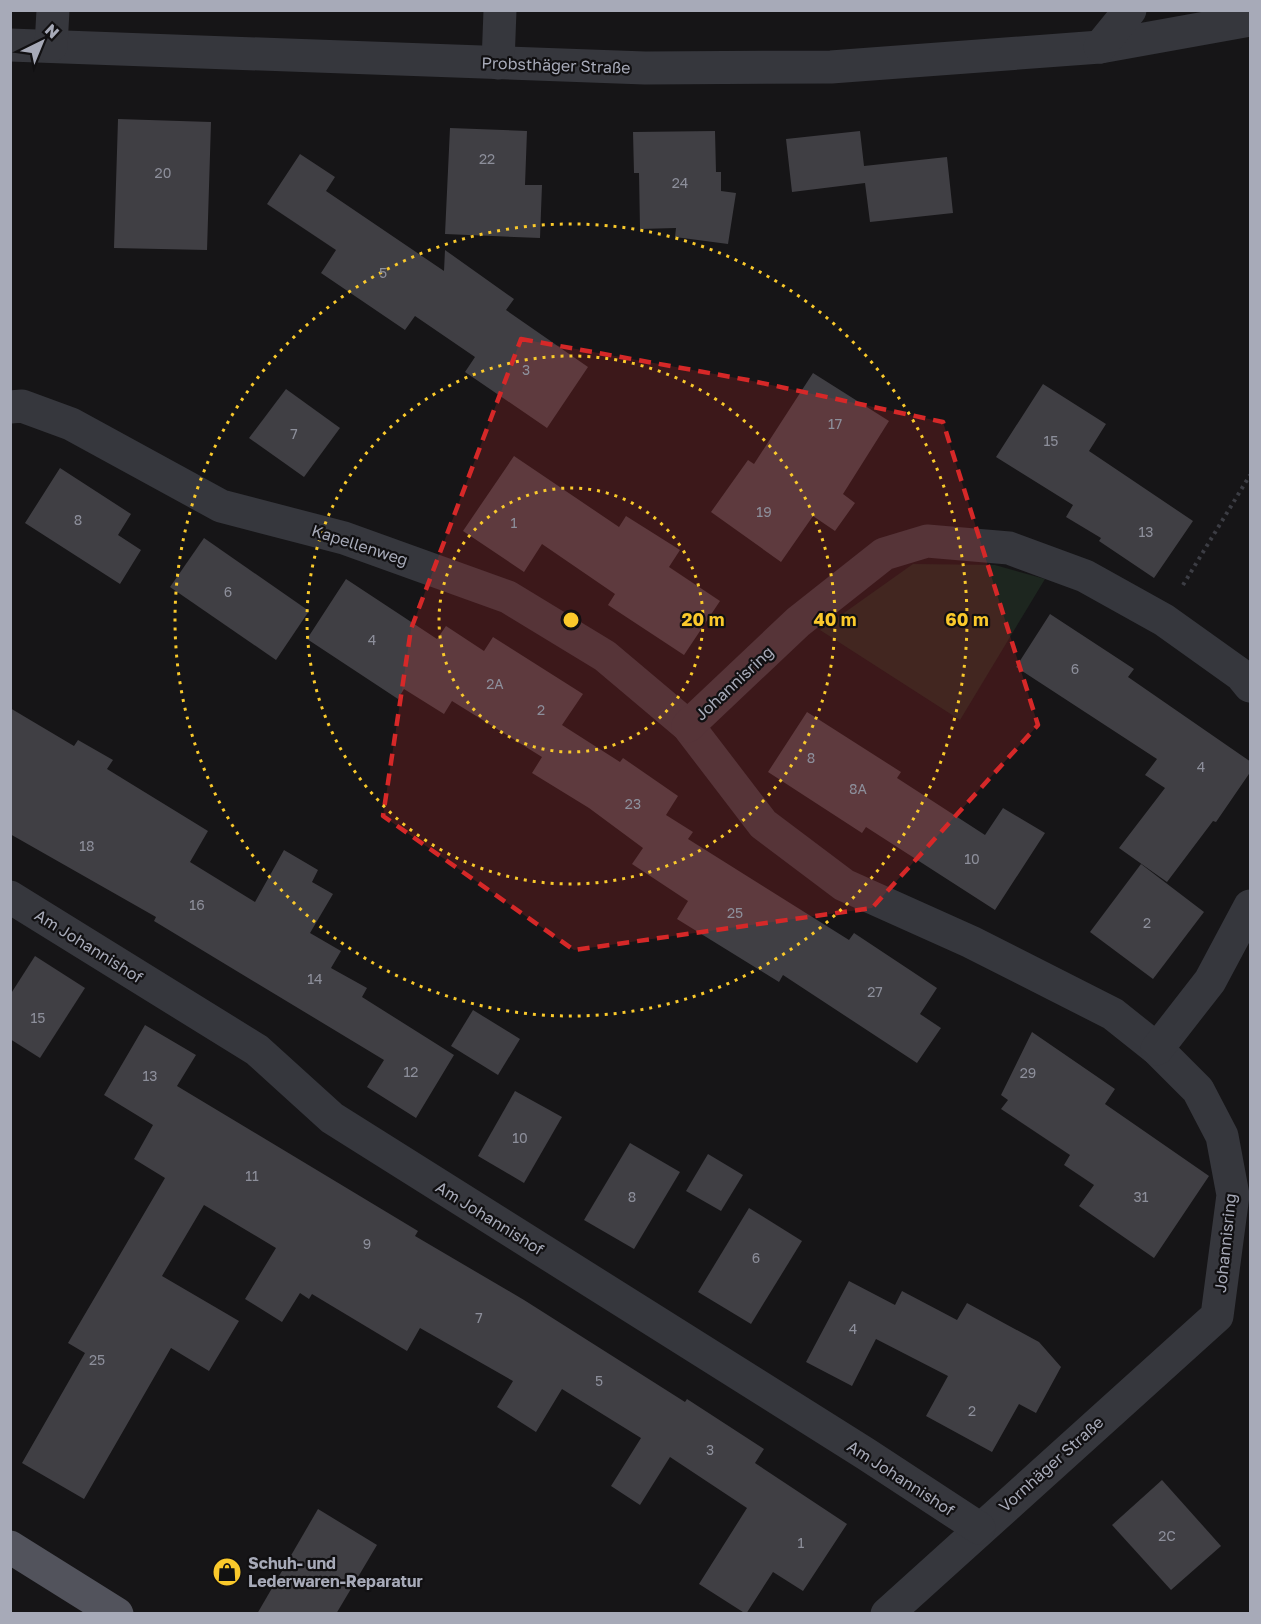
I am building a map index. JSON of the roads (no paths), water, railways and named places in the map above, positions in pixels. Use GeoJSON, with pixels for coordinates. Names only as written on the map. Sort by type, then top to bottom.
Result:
{"type":"FeatureCollection","features":[{"type":"Feature","properties":{"kind":"main road"},"geometry":{"type":"LineString","coordinates":[[10,1547],[117,1614]]}},
{"type":"Feature","properties":{"kind":"street"},"geometry":{"type":"LineString","coordinates":[[51,46],[52,10]]}},
{"type":"Feature","properties":{"kind":"street"},"geometry":{"type":"LineString","coordinates":[[498,63],[500,10]]}},
{"type":"Feature","properties":{"kind":"street"},"geometry":{"type":"LineString","coordinates":[[1100,47],[1130,10]]}},
{"type":"Feature","properties":{"kind":"street","name":"Probsthäger Straße"},"geometry":{"type":"LineString","coordinates":[[10,45],[645,68],[831,67],[1100,47],[1251,20]]}},
{"type":"Feature","properties":{"kind":"street","name":"Kapellenweg"},"geometry":{"type":"LineString","coordinates":[[10,407],[22,406],[71,424],[221,506],[344,538],[508,597],[605,656],[688,726]]}},
{"type":"Feature","properties":{"kind":"street","name":"Johannisring"},"geometry":{"type":"LineString","coordinates":[[1218,1316],[1233,1195],[1222,1136],[1198,1090],[1157,1049],[1113,1014],[971,942],[844,885],[763,824],[688,726],[798,622],[884,554],[927,541],[1009,548],[1085,576],[1164,620],[1241,675],[1251,686]]}},
{"type":"Feature","properties":{"kind":"street","name":"Am Johannishof"},"geometry":{"type":"LineString","coordinates":[[10,897],[257,1050],[332,1119],[856,1448],[979,1528]]}},
{"type":"Feature","properties":{"kind":"street"},"geometry":{"type":"LineString","coordinates":[[1157,1049],[1210,981],[1251,906]]}},
{"type":"Feature","properties":{"kind":"street","name":"Vornhäger Straße"},"geometry":{"type":"LineString","coordinates":[[887,1614],[979,1528],[1218,1316]]}},
{"type":"Feature","properties":{"kind":"place","name":"Schuh- und Lederwaren-Reparatur"},"geometry":{"type":"Point","coordinates":[227,1572]}}]}
